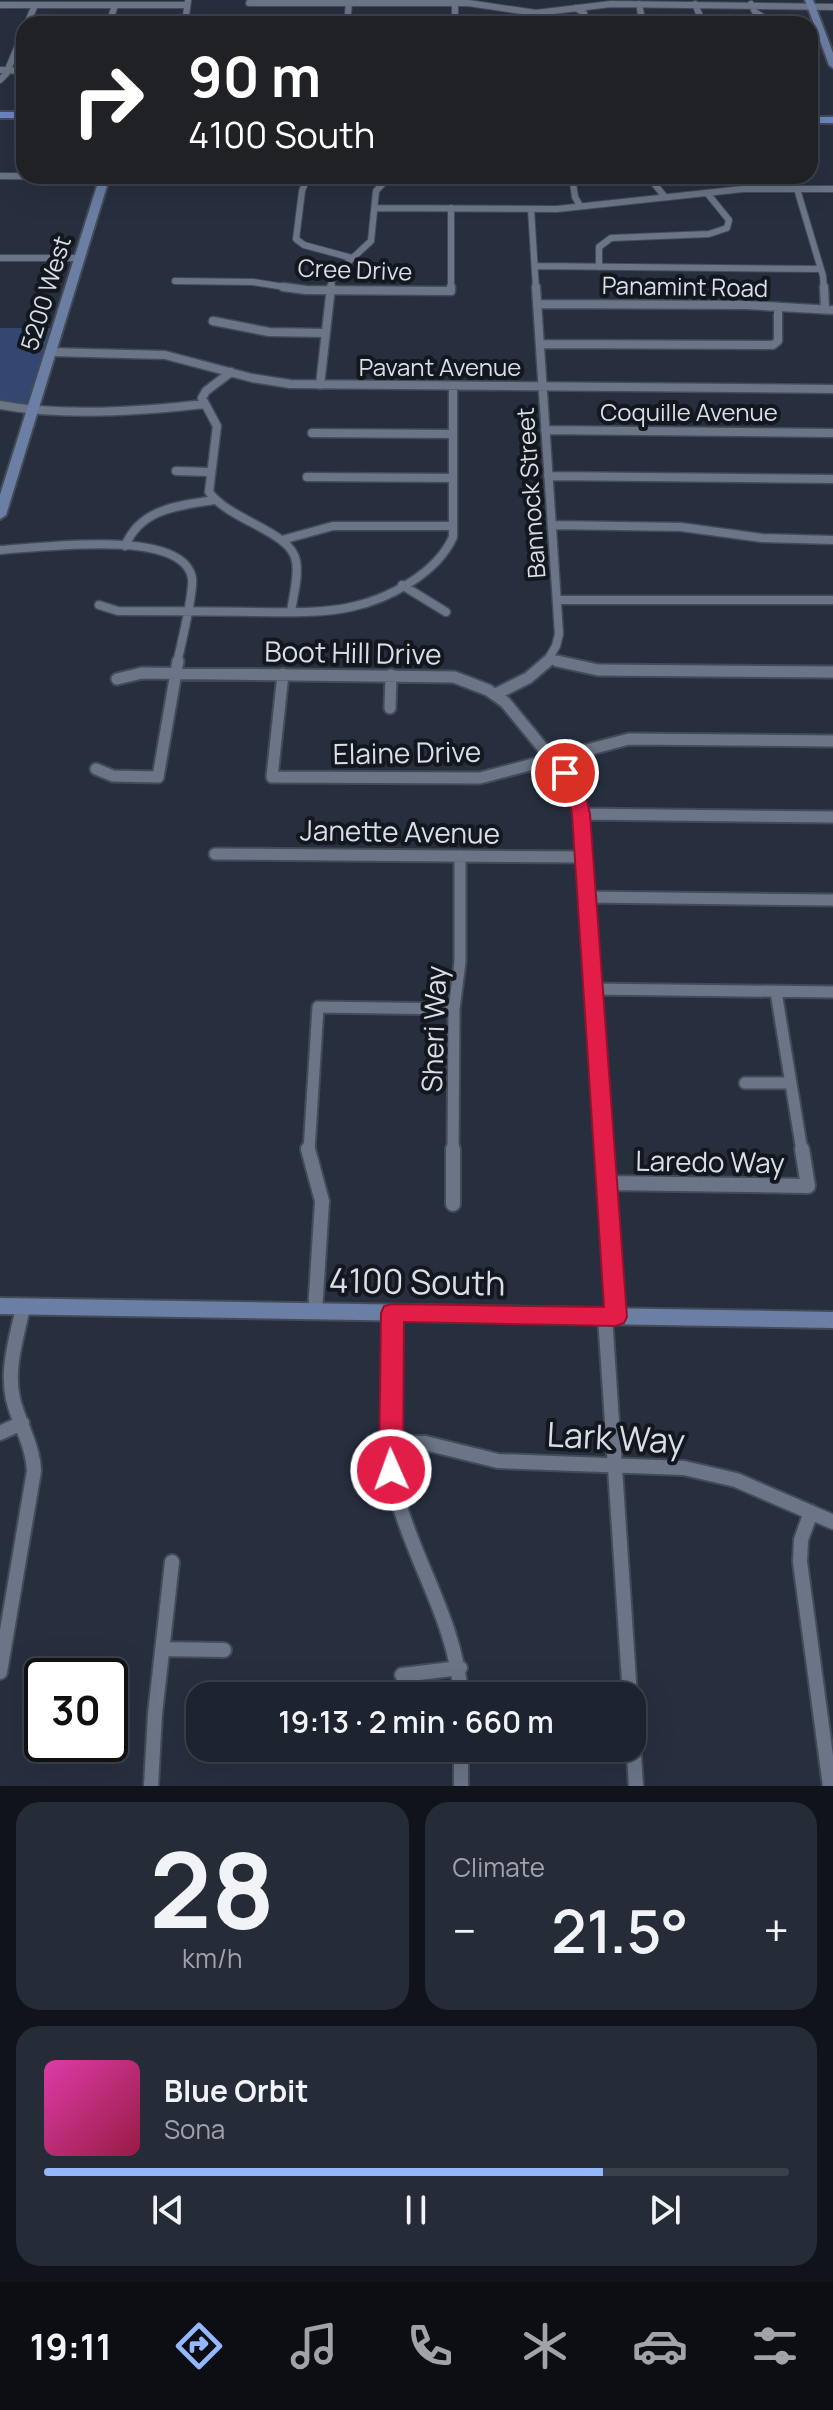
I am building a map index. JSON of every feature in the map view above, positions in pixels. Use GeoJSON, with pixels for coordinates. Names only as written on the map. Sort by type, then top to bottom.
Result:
{"type":"FeatureCollection","features":[{"type":"Feature","properties":{"kind":"street"},"geometry":{"type":"LineString","coordinates":[[496,7],[505,0]]}},
{"type":"Feature","properties":{"kind":"street"},"geometry":{"type":"LineString","coordinates":[[0,5],[188,3]]}},
{"type":"Feature","properties":{"kind":"street"},"geometry":{"type":"LineString","coordinates":[[249,3],[455,3],[530,12],[639,4],[810,3],[833,7]]}},
{"type":"Feature","properties":{"kind":"street"},"geometry":{"type":"LineString","coordinates":[[348,16],[349,3]]}},
{"type":"Feature","properties":{"kind":"street"},"geometry":{"type":"LineString","coordinates":[[455,3],[455,16]]}},
{"type":"Feature","properties":{"kind":"street"},"geometry":{"type":"LineString","coordinates":[[639,4],[641,16]]}},
{"type":"Feature","properties":{"kind":"street"},"geometry":{"type":"LineString","coordinates":[[695,4],[700,16]]}},
{"type":"Feature","properties":{"kind":"street"},"geometry":{"type":"LineString","coordinates":[[751,4],[761,16]]}},
{"type":"Feature","properties":{"kind":"street"},"geometry":{"type":"LineString","coordinates":[[30,16],[35,5]]}},
{"type":"Feature","properties":{"kind":"street"},"geometry":{"type":"LineString","coordinates":[[112,16],[115,5]]}},
{"type":"Feature","properties":{"kind":"street"},"geometry":{"type":"LineString","coordinates":[[576,8],[585,16]]}},
{"type":"Feature","properties":{"kind":"street"},"geometry":{"type":"LineString","coordinates":[[528,16],[530,12]]}},
{"type":"Feature","properties":{"kind":"street"},"geometry":{"type":"LineString","coordinates":[[818,25],[833,65]]}},
{"type":"Feature","properties":{"kind":"street"},"geometry":{"type":"LineString","coordinates":[[0,80],[16,47]]}},
{"type":"Feature","properties":{"kind":"street","name":"5200 West"},"geometry":{"type":"LineString","coordinates":[[0,515],[8,470],[33,409],[102,184]]}},
{"type":"Feature","properties":{"kind":"street"},"geometry":{"type":"LineString","coordinates":[[305,184],[296,239],[304,245],[352,258]]}},
{"type":"Feature","properties":{"kind":"street"},"geometry":{"type":"LineString","coordinates":[[320,385],[334,274],[371,241],[377,188],[381,184]]}},
{"type":"Feature","properties":{"kind":"street"},"geometry":{"type":"LineString","coordinates":[[573,184],[580,206]]}},
{"type":"Feature","properties":{"kind":"street"},"geometry":{"type":"LineString","coordinates":[[654,184],[665,197]]}},
{"type":"Feature","properties":{"kind":"street"},"geometry":{"type":"LineString","coordinates":[[797,189],[821,269],[829,310]]}},
{"type":"Feature","properties":{"kind":"street"},"geometry":{"type":"LineString","coordinates":[[375,208],[531,209],[707,193],[833,189]]}},
{"type":"Feature","properties":{"kind":"street"},"geometry":{"type":"LineString","coordinates":[[599,267],[599,247],[611,238],[709,234],[727,228],[729,220],[707,193]]}},
{"type":"Feature","properties":{"kind":"street","name":"Cree Drive"},"geometry":{"type":"LineString","coordinates":[[175,281],[253,282],[330,290],[451,291],[451,208]]}},
{"type":"Feature","properties":{"kind":"street","name":"Bannock Street"},"geometry":{"type":"LineString","coordinates":[[531,209],[559,600],[558,642],[551,660]]}},
{"type":"Feature","properties":{"kind":"street"},"geometry":{"type":"LineString","coordinates":[[0,258],[79,258]]}},
{"type":"Feature","properties":{"kind":"street"},"geometry":{"type":"LineString","coordinates":[[535,266],[821,269]]}},
{"type":"Feature","properties":{"kind":"street","name":"Panamint Road"},"geometry":{"type":"LineString","coordinates":[[537,304],[829,310]]}},
{"type":"Feature","properties":{"kind":"street"},"geometry":{"type":"LineString","coordinates":[[540,344],[773,345],[778,341],[778,307]]}},
{"type":"Feature","properties":{"kind":"street"},"geometry":{"type":"LineString","coordinates":[[213,321],[231,322],[263,332],[325,333]]}},
{"type":"Feature","properties":{"kind":"street","name":"Pavant Avenue"},"geometry":{"type":"LineString","coordinates":[[50,352],[158,354],[267,382],[320,385],[833,389]]}},
{"type":"Feature","properties":{"kind":"street"},"geometry":{"type":"LineString","coordinates":[[231,372],[206,391],[202,398],[217,426],[208,487],[214,500],[232,516],[282,540],[296,558],[291,612]]}},
{"type":"Feature","properties":{"kind":"street"},"geometry":{"type":"LineString","coordinates":[[99,605],[114,610],[291,612],[351,607],[429,570],[443,558],[452,541],[453,386]]}},
{"type":"Feature","properties":{"kind":"street"},"geometry":{"type":"LineString","coordinates":[[0,405],[33,409],[151,410],[205,404]]}},
{"type":"Feature","properties":{"kind":"street","name":"Coquille Avenue"},"geometry":{"type":"LineString","coordinates":[[545,430],[833,433]]}},
{"type":"Feature","properties":{"kind":"street"},"geometry":{"type":"LineString","coordinates":[[312,433],[453,434]]}},
{"type":"Feature","properties":{"kind":"street"},"geometry":{"type":"LineString","coordinates":[[176,471],[210,472]]}},
{"type":"Feature","properties":{"kind":"street"},"geometry":{"type":"LineString","coordinates":[[548,476],[833,479]]}},
{"type":"Feature","properties":{"kind":"street"},"geometry":{"type":"LineString","coordinates":[[307,477],[453,478]]}},
{"type":"Feature","properties":{"kind":"street"},"geometry":{"type":"LineString","coordinates":[[125,546],[131,529],[146,517],[214,500]]}},
{"type":"Feature","properties":{"kind":"street"},"geometry":{"type":"LineString","coordinates":[[553,525],[671,526],[774,539],[833,540]]}},
{"type":"Feature","properties":{"kind":"street"},"geometry":{"type":"LineString","coordinates":[[282,540],[333,526],[453,526]]}},
{"type":"Feature","properties":{"kind":"street"},"geometry":{"type":"LineString","coordinates":[[0,550],[125,546],[162,549],[187,563],[192,578],[158,777],[113,776],[96,769]]}},
{"type":"Feature","properties":{"kind":"street"},"geometry":{"type":"LineString","coordinates":[[402,585],[446,612]]}},
{"type":"Feature","properties":{"kind":"street"},"geometry":{"type":"LineString","coordinates":[[559,600],[833,600]]}},
{"type":"Feature","properties":{"kind":"street"},"geometry":{"type":"LineString","coordinates":[[496,694],[533,675],[551,660],[598,670],[833,672]]}},
{"type":"Feature","properties":{"kind":"street","name":"Boot Hill Drive"},"geometry":{"type":"LineString","coordinates":[[117,679],[137,673],[454,677],[496,694],[553,758],[574,788],[581,814],[606,1183],[615,1464],[629,1682]]}},
{"type":"Feature","properties":{"kind":"street","name":"Elaine Drive"},"geometry":{"type":"LineString","coordinates":[[283,674],[272,777],[472,778],[503,773],[629,739],[833,741]]}},
{"type":"Feature","properties":{"kind":"street"},"geometry":{"type":"LineString","coordinates":[[390,708],[391,675]]}},
{"type":"Feature","properties":{"kind":"street"},"geometry":{"type":"LineString","coordinates":[[581,814],[833,817]]}},
{"type":"Feature","properties":{"kind":"street","name":"Janette Avenue"},"geometry":{"type":"LineString","coordinates":[[215,854],[584,857]]}},
{"type":"Feature","properties":{"kind":"street","name":"Sheri Way"},"geometry":{"type":"LineString","coordinates":[[453,1204],[454,1009],[460,962],[460,856]]}},
{"type":"Feature","properties":{"kind":"street"},"geometry":{"type":"LineString","coordinates":[[587,897],[833,900]]}},
{"type":"Feature","properties":{"kind":"street"},"geometry":{"type":"LineString","coordinates":[[593,989],[833,992]]}},
{"type":"Feature","properties":{"kind":"street","name":"Laredo Way"},"geometry":{"type":"LineString","coordinates":[[606,1183],[808,1186],[776,992]]}},
{"type":"Feature","properties":{"kind":"street"},"geometry":{"type":"LineString","coordinates":[[315,1312],[322,1201],[308,1144],[318,1007],[454,1009]]}},
{"type":"Feature","properties":{"kind":"street"},"geometry":{"type":"LineString","coordinates":[[745,1083],[791,1083]]}},
{"type":"Feature","properties":{"kind":"street","name":"4100 South"},"geometry":{"type":"LineString","coordinates":[[0,1306],[833,1320]]}},
{"type":"Feature","properties":{"kind":"street"},"geometry":{"type":"LineString","coordinates":[[0,1672],[3,1636],[34,1471],[31,1443],[14,1404],[11,1375],[23,1307]]}},
{"type":"Feature","properties":{"kind":"street"},"geometry":{"type":"LineString","coordinates":[[392,1313],[389,1443],[397,1498],[450,1626],[460,1682]]}},
{"type":"Feature","properties":{"kind":"street"},"geometry":{"type":"LineString","coordinates":[[0,1433],[22,1423]]}},
{"type":"Feature","properties":{"kind":"street","name":"Lark Way"},"geometry":{"type":"LineString","coordinates":[[389,1443],[425,1443],[498,1461],[675,1467],[719,1475],[833,1522]]}},
{"type":"Feature","properties":{"kind":"street"},"geometry":{"type":"LineString","coordinates":[[811,1512],[801,1540],[800,1562],[830,1786]]}},
{"type":"Feature","properties":{"kind":"street"},"geometry":{"type":"LineString","coordinates":[[151,1786],[172,1562]]}},
{"type":"Feature","properties":{"kind":"street"},"geometry":{"type":"LineString","coordinates":[[162,1649],[224,1650]]}},
{"type":"Feature","properties":{"kind":"street"},"geometry":{"type":"LineString","coordinates":[[402,1675],[460,1668]]}},
{"type":"Feature","properties":{"kind":"street"},"geometry":{"type":"LineString","coordinates":[[461,1762],[461,1786]]}},
{"type":"Feature","properties":{"kind":"street"},"geometry":{"type":"LineString","coordinates":[[634,1762],[636,1786]]}},
{"type":"Feature","properties":{"kind":"shaded area"},"geometry":{"type":"Polygon","coordinates":[[[0,328],[52,328],[28,403],[19,405],[0,400],[0,328]]]}},
{"type":"Feature","properties":{"kind":"route"},"geometry":{"type":"LineString","coordinates":[[391,1470],[392,1313],[616,1317],[581,814],[578,797],[565,773]]}}]}
